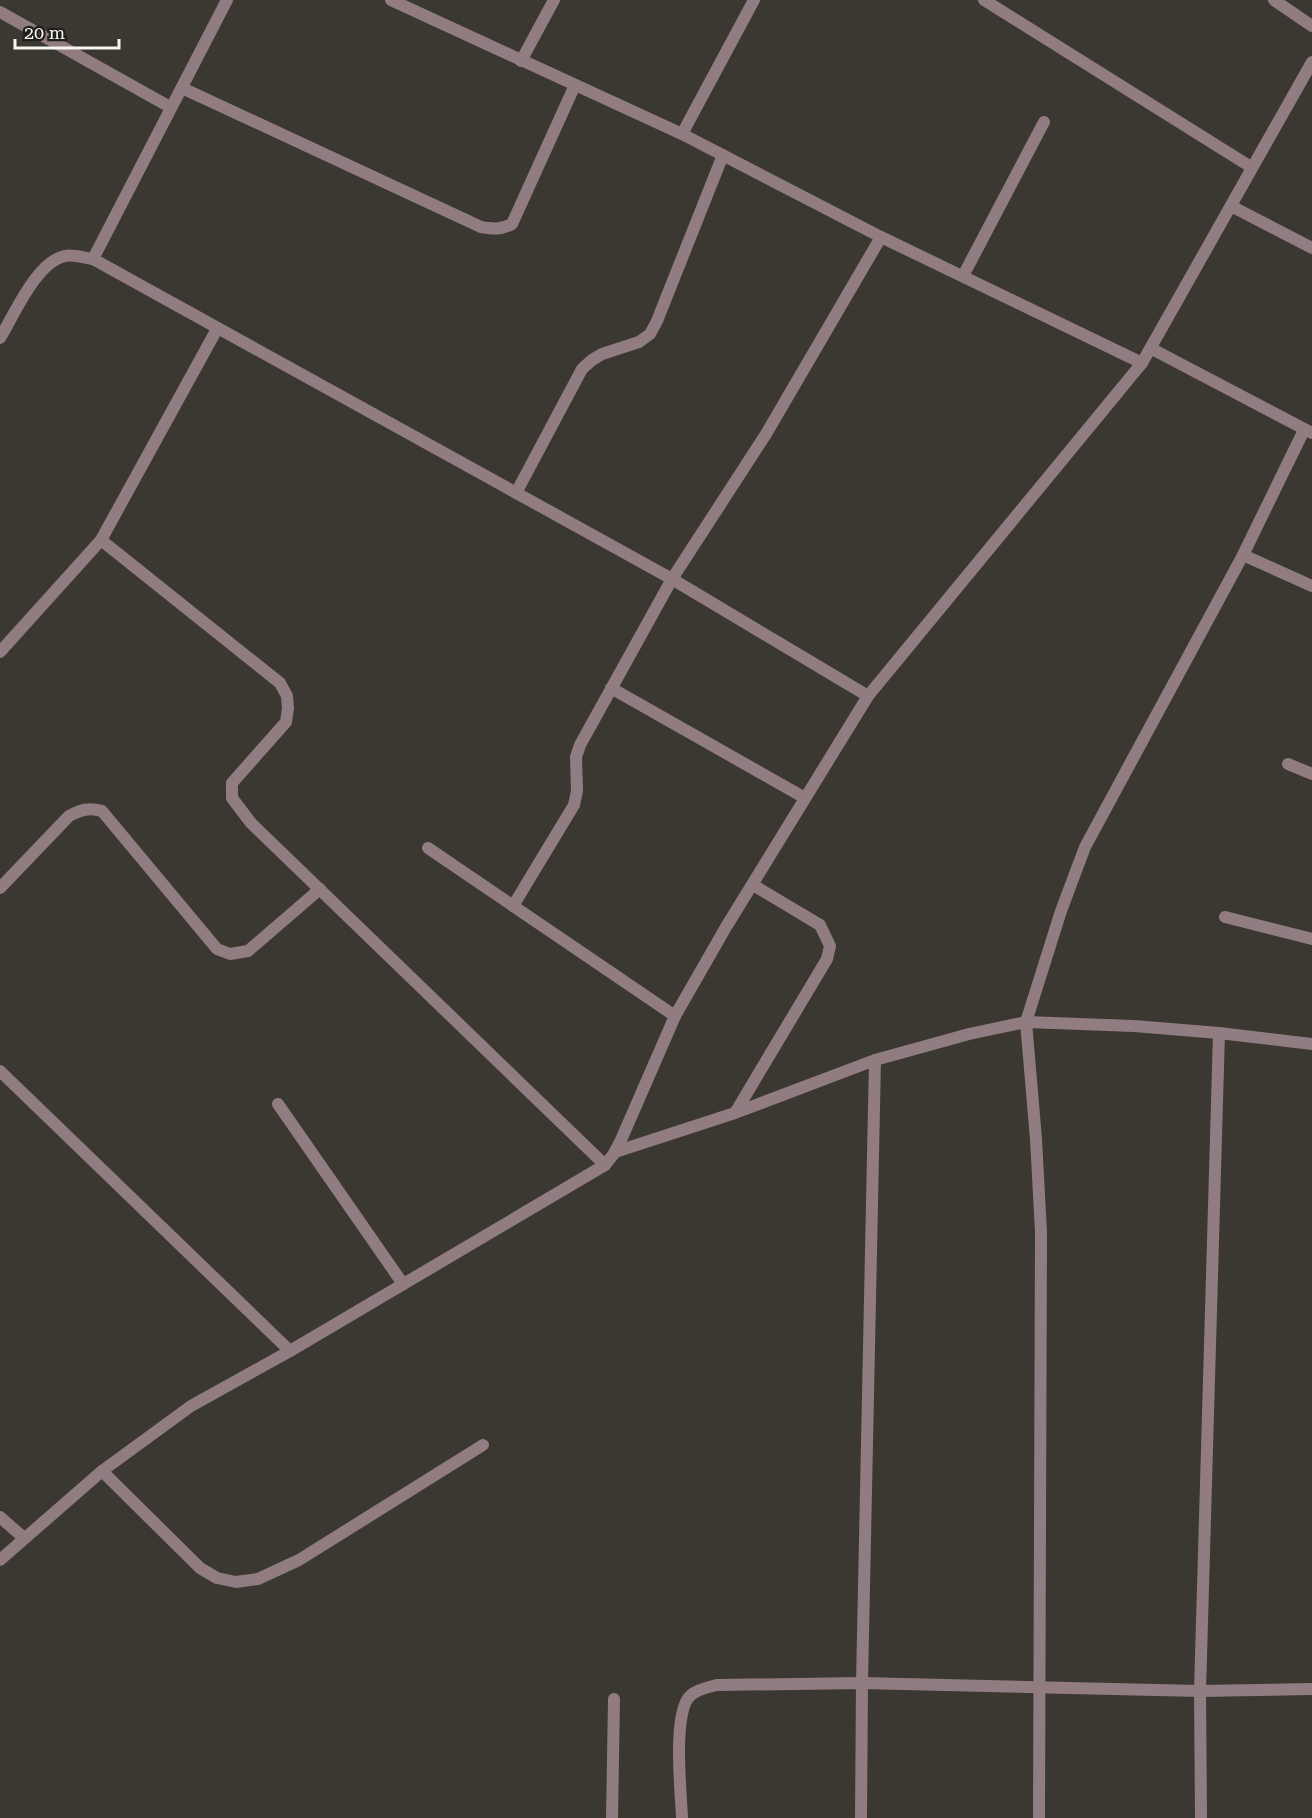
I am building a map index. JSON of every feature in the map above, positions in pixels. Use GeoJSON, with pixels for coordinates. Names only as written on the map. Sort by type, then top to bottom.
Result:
{"type":"FeatureCollection","features":[{"type":"Feature","properties":{"kind":"street"},"geometry":{"type":"LineString","coordinates":[[93,259],[227,0]]}},
{"type":"Feature","properties":{"kind":"street"},"geometry":{"type":"LineString","coordinates":[[391,0],[682,134],[880,237],[1142,363]]}},
{"type":"Feature","properties":{"kind":"street"},"geometry":{"type":"LineString","coordinates":[[521,61],[554,0]]}},
{"type":"Feature","properties":{"kind":"street"},"geometry":{"type":"LineString","coordinates":[[682,134],[754,0]]}},
{"type":"Feature","properties":{"kind":"street"},"geometry":{"type":"LineString","coordinates":[[984,0],[1251,167]]}},
{"type":"Feature","properties":{"kind":"street"},"geometry":{"type":"LineString","coordinates":[[1274,0],[1312,26]]}},
{"type":"Feature","properties":{"kind":"street"},"geometry":{"type":"LineString","coordinates":[[0,12],[170,107]]}},
{"type":"Feature","properties":{"kind":"street"},"geometry":{"type":"LineString","coordinates":[[0,1560],[102,1471],[191,1406],[290,1351],[604,1165],[615,1152],[675,1016],[726,927],[868,696],[1152,349],[1251,167],[1312,62]]}},
{"type":"Feature","properties":{"kind":"street"},"geometry":{"type":"LineString","coordinates":[[182,88],[480,227],[493,230],[512,224],[575,85]]}},
{"type":"Feature","properties":{"kind":"street"},"geometry":{"type":"LineString","coordinates":[[963,276],[1044,122]]}},
{"type":"Feature","properties":{"kind":"street"},"geometry":{"type":"LineString","coordinates":[[516,494],[582,369],[602,354],[639,342],[650,334],[723,155]]}},
{"type":"Feature","properties":{"kind":"street"},"geometry":{"type":"LineString","coordinates":[[1231,206],[1312,248]]}},
{"type":"Feature","properties":{"kind":"street"},"geometry":{"type":"LineString","coordinates":[[513,906],[574,805],[577,791],[576,757],[580,745],[611,688],[672,579],[766,434],[880,237]]}},
{"type":"Feature","properties":{"kind":"street"},"geometry":{"type":"LineString","coordinates":[[0,338],[35,278],[51,261],[66,255],[93,259],[672,579],[868,696]]}},
{"type":"Feature","properties":{"kind":"street"},"geometry":{"type":"LineString","coordinates":[[0,652],[101,540],[217,329]]}},
{"type":"Feature","properties":{"kind":"street"},"geometry":{"type":"LineString","coordinates":[[1039,1818],[1041,1232],[1026,1022],[1060,911],[1085,847],[1308,431],[1152,349]]}},
{"type":"Feature","properties":{"kind":"street"},"geometry":{"type":"LineString","coordinates":[[101,540],[280,683],[287,696],[286,722],[232,783],[232,798],[251,823],[604,1165]]}},
{"type":"Feature","properties":{"kind":"street"},"geometry":{"type":"LineString","coordinates":[[1243,555],[1312,586]]}},
{"type":"Feature","properties":{"kind":"street"},"geometry":{"type":"LineString","coordinates":[[611,688],[805,798]]}},
{"type":"Feature","properties":{"kind":"street"},"geometry":{"type":"LineString","coordinates":[[1288,764],[1312,774]]}},
{"type":"Feature","properties":{"kind":"street"},"geometry":{"type":"LineString","coordinates":[[0,888],[69,816],[81,810],[93,808],[102,811],[217,950],[230,954],[248,951],[320,890]]}},
{"type":"Feature","properties":{"kind":"street"},"geometry":{"type":"LineString","coordinates":[[428,848],[675,1016]]}},
{"type":"Feature","properties":{"kind":"street"},"geometry":{"type":"LineString","coordinates":[[735,1113],[827,959],[830,946],[820,925],[753,885]]}},
{"type":"Feature","properties":{"kind":"street"},"geometry":{"type":"LineString","coordinates":[[1225,917],[1312,939]]}},
{"type":"Feature","properties":{"kind":"street"},"geometry":{"type":"LineString","coordinates":[[615,1152],[735,1113],[875,1060],[969,1034],[1026,1022],[1134,1026],[1312,1044]]}},
{"type":"Feature","properties":{"kind":"street"},"geometry":{"type":"LineString","coordinates":[[1202,1818],[1200,1691],[1219,1033]]}},
{"type":"Feature","properties":{"kind":"street"},"geometry":{"type":"LineString","coordinates":[[861,1818],[875,1060]]}},
{"type":"Feature","properties":{"kind":"street"},"geometry":{"type":"LineString","coordinates":[[0,1071],[290,1351]]}},
{"type":"Feature","properties":{"kind":"street"},"geometry":{"type":"LineString","coordinates":[[278,1104],[403,1284]]}},
{"type":"Feature","properties":{"kind":"street"},"geometry":{"type":"LineString","coordinates":[[102,1471],[200,1568],[217,1578],[236,1582],[258,1579],[298,1560],[483,1445]]}},
{"type":"Feature","properties":{"kind":"street"},"geometry":{"type":"LineString","coordinates":[[0,1517],[24,1538]]}},
{"type":"Feature","properties":{"kind":"street"},"geometry":{"type":"LineString","coordinates":[[682,1818],[679,1724],[684,1705],[692,1695],[717,1685],[862,1683],[1200,1691],[1312,1689]]}},
{"type":"Feature","properties":{"kind":"street"},"geometry":{"type":"LineString","coordinates":[[612,1818],[614,1699]]}}]}
